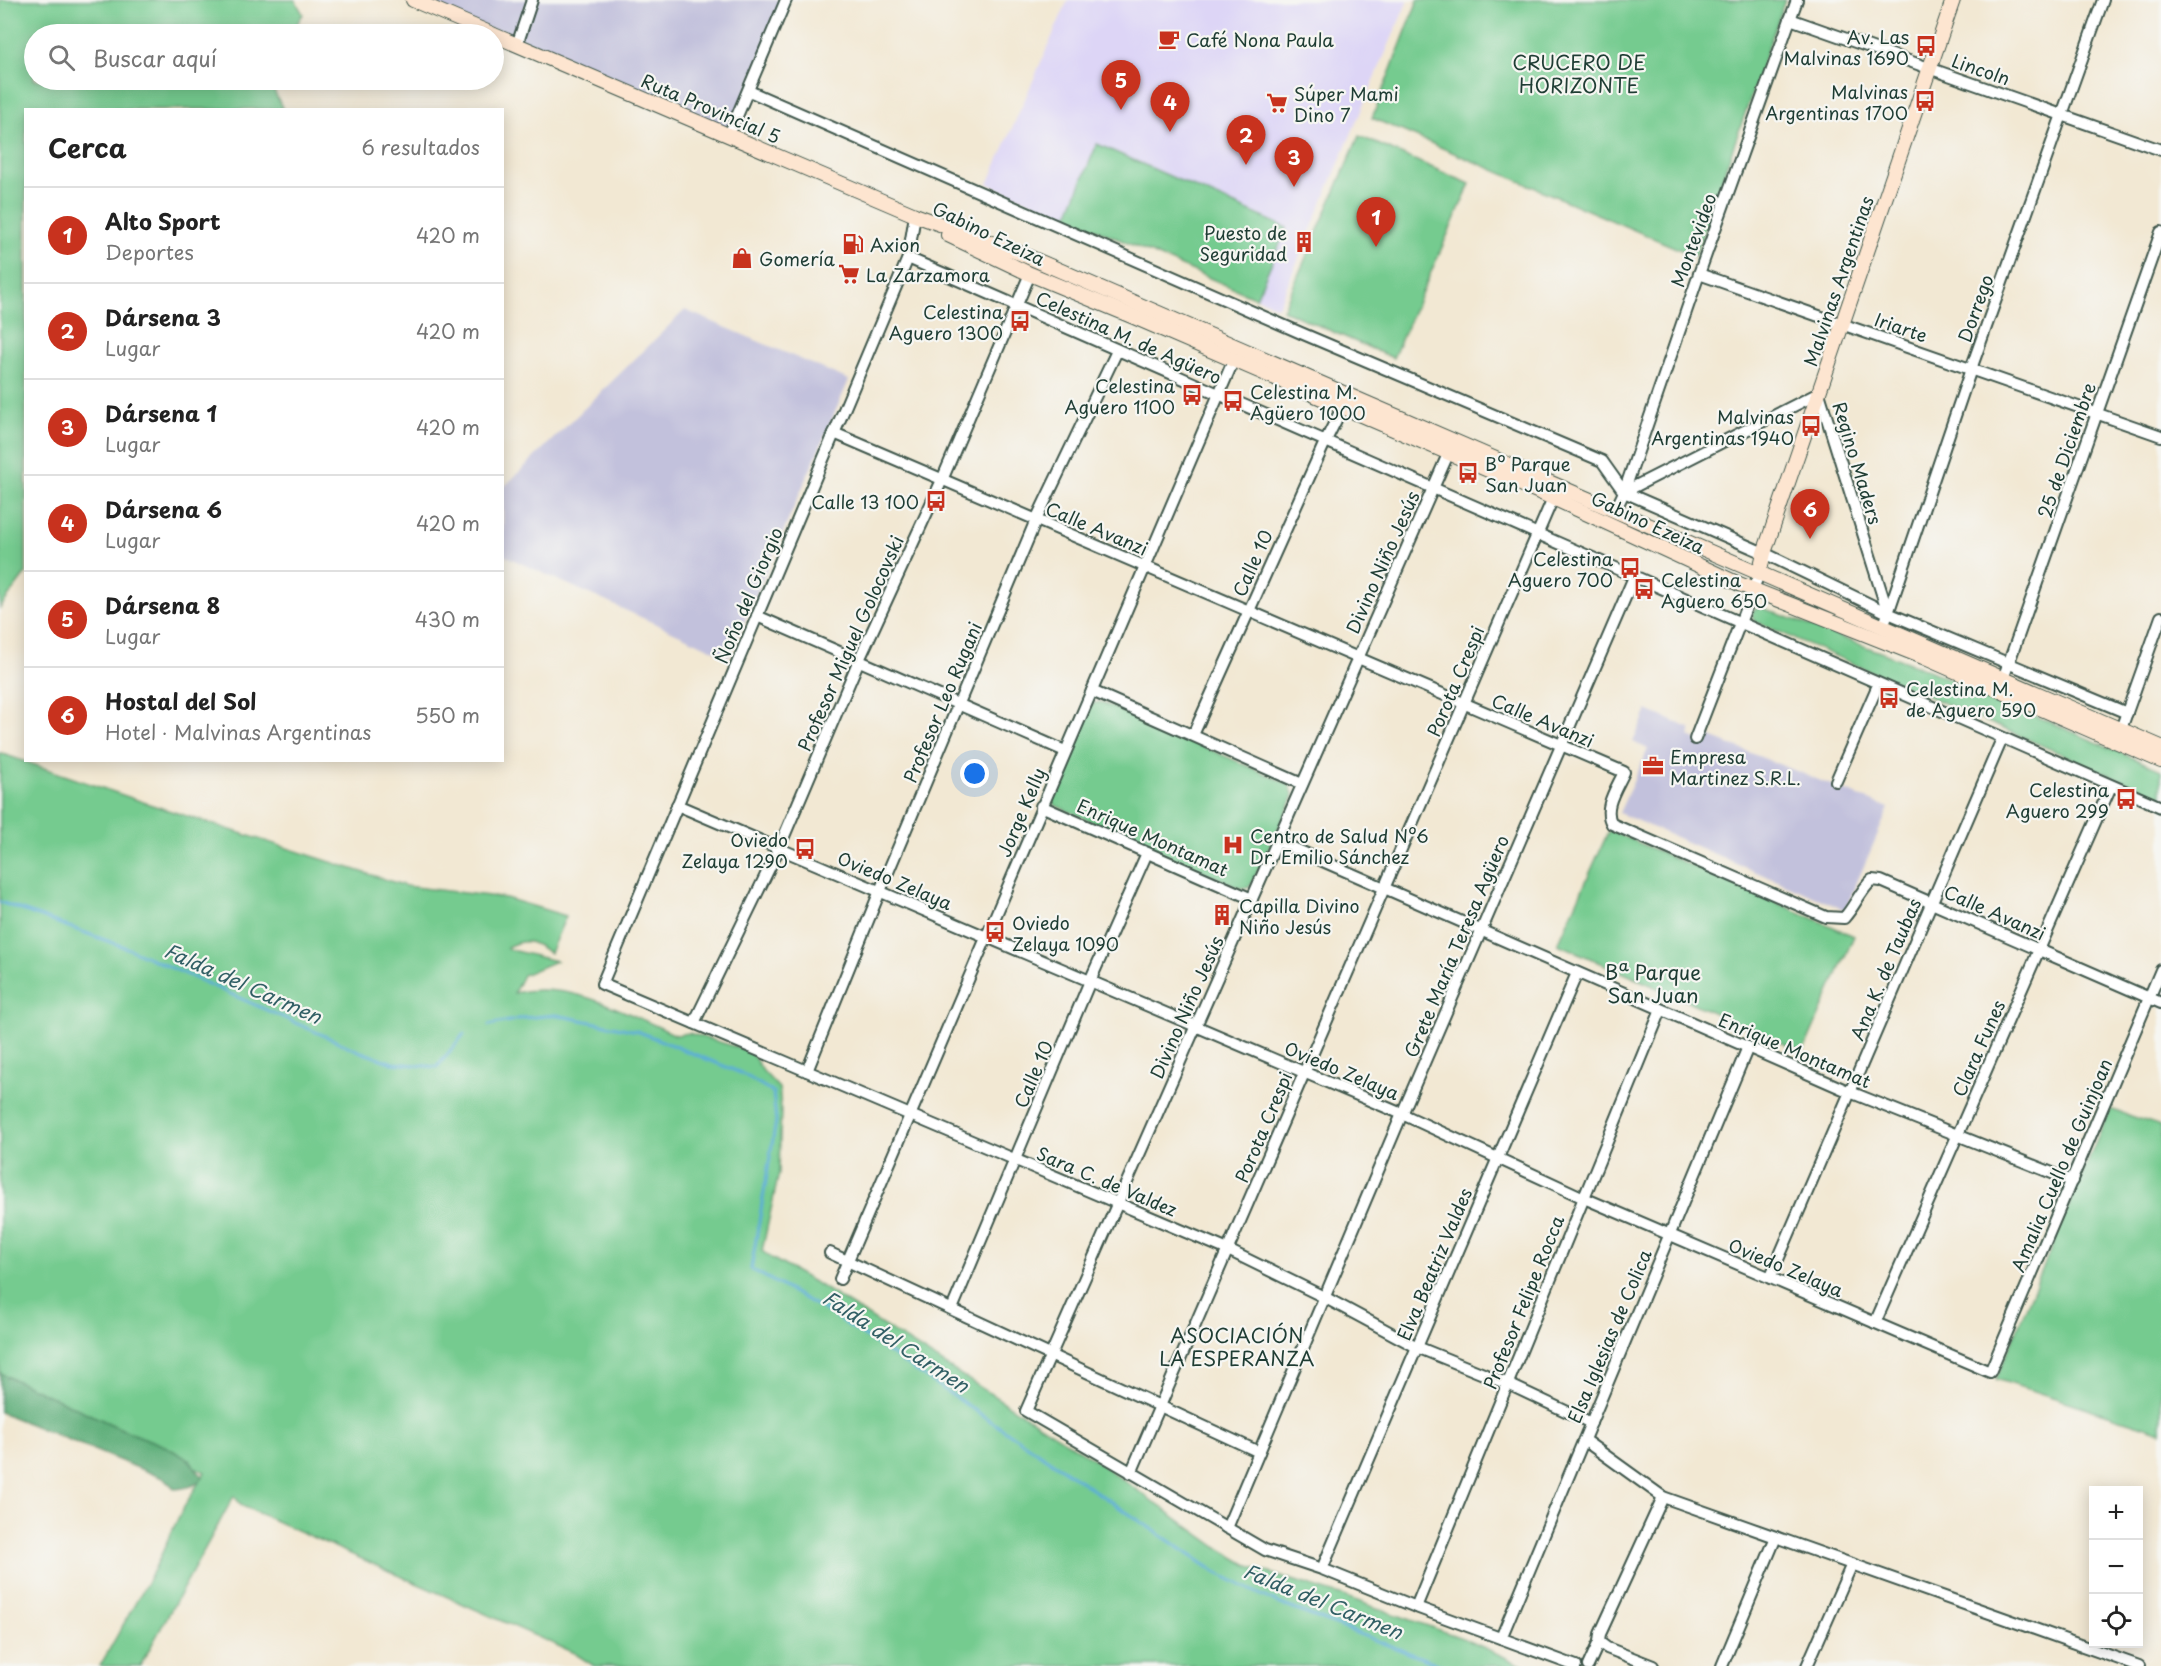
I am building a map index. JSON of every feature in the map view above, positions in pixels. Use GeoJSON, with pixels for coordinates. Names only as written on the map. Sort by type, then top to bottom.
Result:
{"type":"FeatureCollection","features":[{"type":"Feature","properties":{"kind":"main road","name":"Ruta Provincial 5"},"geometry":{"type":"LineString","coordinates":[[413,0],[468,24]]}},
{"type":"Feature","properties":{"kind":"main road","name":"Malvinas Argentinas"},"geometry":{"type":"LineString","coordinates":[[1759,574],[1764,553],[1953,0]]}},
{"type":"Feature","properties":{"kind":"main road","name":"Ruta Provincial 5"},"geometry":{"type":"LineString","coordinates":[[504,40],[915,215]]}},
{"type":"Feature","properties":{"kind":"main road","name":"Gabino Ezeiza"},"geometry":{"type":"LineString","coordinates":[[915,215],[951,236],[1030,274],[1449,452],[1753,590],[1923,657],[2161,761]]}},
{"type":"Feature","properties":{"kind":"main road","name":"Gabino Ezeiza"},"geometry":{"type":"LineString","coordinates":[[915,215],[1022,254],[2161,747]]}},
{"type":"Feature","properties":{"kind":"street"},"geometry":{"type":"LineString","coordinates":[[514,44],[531,0]]}},
{"type":"Feature","properties":{"kind":"street"},"geometry":{"type":"LineString","coordinates":[[729,135],[786,0]]}},
{"type":"Feature","properties":{"kind":"street","name":"Montevideo"},"geometry":{"type":"LineString","coordinates":[[1615,511],[1624,492],[1797,0]]}},
{"type":"Feature","properties":{"kind":"street","name":"Dorrego"},"geometry":{"type":"LineString","coordinates":[[1883,628],[1971,369],[2103,0]]}},
{"type":"Feature","properties":{"kind":"street","name":"Lincoln"},"geometry":{"type":"LineString","coordinates":[[1790,19],[2161,150]]}},
{"type":"Feature","properties":{"kind":"street"},"geometry":{"type":"LineString","coordinates":[[749,91],[1301,333],[1602,461],[1624,492],[1764,553],[1888,613],[2127,713]]}},
{"type":"Feature","properties":{"kind":"street","name":"Ñoño del Giorgio"},"geometry":{"type":"LineString","coordinates":[[602,984],[908,258],[915,215]]}},
{"type":"Feature","properties":{"kind":"street","name":"25 de Diciembre"},"geometry":{"type":"LineString","coordinates":[[2003,679],[2161,232]]}},
{"type":"Feature","properties":{"kind":"street","name":"Celestina M. de Agüero"},"geometry":{"type":"LineString","coordinates":[[908,258],[1878,685],[2161,807]]}},
{"type":"Feature","properties":{"kind":"street","name":"Profesor Miguel Golocovski"},"geometry":{"type":"LineString","coordinates":[[694,1023],[779,848],[859,660],[942,480],[1030,274]]}},
{"type":"Feature","properties":{"kind":"street","name":"Iriarte"},"geometry":{"type":"LineString","coordinates":[[1699,274],[2161,436]]}},
{"type":"Feature","properties":{"kind":"street","name":"Profesor Leo Rugani"},"geometry":{"type":"LineString","coordinates":[[807,1071],[1036,520],[1117,351]]}},
{"type":"Feature","properties":{"kind":"street","name":"Jorge Kelly"},"geometry":{"type":"LineString","coordinates":[[840,1279],[1234,359]]}},
{"type":"Feature","properties":{"kind":"street","name":"Regino Maders"},"geometry":{"type":"LineString","coordinates":[[1624,492],[1819,393],[1888,613]]}},
{"type":"Feature","properties":{"kind":"street","name":"Calle 10"},"geometry":{"type":"LineString","coordinates":[[1193,735],[1343,406]]}},
{"type":"Feature","properties":{"kind":"street","name":"Calle Avanzi"},"geometry":{"type":"LineString","coordinates":[[834,434],[1624,772],[1609,805],[1608,817],[1612,824],[1826,917],[1844,918],[1852,909],[1862,890],[1872,880],[1881,881],[2161,1003]]}},
{"type":"Feature","properties":{"kind":"street","name":"Divino Niño Jesús"},"geometry":{"type":"LineString","coordinates":[[1131,1473],[1026,1411],[1449,452]]}},
{"type":"Feature","properties":{"kind":"street","name":"Porota Crespi"},"geometry":{"type":"LineString","coordinates":[[1131,1473],[1553,498]]}},
{"type":"Feature","properties":{"kind":"street"},"geometry":{"type":"LineString","coordinates":[[1695,739],[1759,574]]}},
{"type":"Feature","properties":{"kind":"street","name":"Grete María Teresa Agüero"},"geometry":{"type":"LineString","coordinates":[[1227,1528],[1402,1114],[1634,578]]}},
{"type":"Feature","properties":{"kind":"street"},"geometry":{"type":"LineString","coordinates":[[757,616],[1065,751]]}},
{"type":"Feature","properties":{"kind":"street"},"geometry":{"type":"LineString","coordinates":[[2121,729],[2156,648],[2161,617]]}},
{"type":"Feature","properties":{"kind":"street"},"geometry":{"type":"LineString","coordinates":[[1836,781],[1878,685]]}},
{"type":"Feature","properties":{"kind":"street"},"geometry":{"type":"LineString","coordinates":[[1092,691],[1302,784]]}},
{"type":"Feature","properties":{"kind":"street","name":"Ana K. de Taubas"},"geometry":{"type":"LineString","coordinates":[[1770,1278],[2002,739]]}},
{"type":"Feature","properties":{"kind":"street","name":"Clara Funes"},"geometry":{"type":"LineString","coordinates":[[1875,1323],[2111,786]]}},
{"type":"Feature","properties":{"kind":"street","name":"Oviedo Zelaya"},"geometry":{"type":"LineString","coordinates":[[677,805],[1402,1114],[1584,1198],[1990,1372]]}},
{"type":"Feature","properties":{"kind":"street","name":"Enrique Montamat"},"geometry":{"type":"LineString","coordinates":[[1041,806],[1252,899]]}},
{"type":"Feature","properties":{"kind":"street","name":"Enrique Montamat"},"geometry":{"type":"LineString","coordinates":[[1277,841],[1850,1092],[2072,1181]]}},
{"type":"Feature","properties":{"kind":"street","name":"Calle 10"},"geometry":{"type":"LineString","coordinates":[[952,1309],[1090,981],[1147,853]]}},
{"type":"Feature","properties":{"kind":"street","name":"Amalia Cuello de Guinjoan"},"geometry":{"type":"LineString","coordinates":[[1990,1372],[2161,970]]}},
{"type":"Feature","properties":{"kind":"street","name":"Elva Beatriz Valdes"},"geometry":{"type":"LineString","coordinates":[[1322,1569],[1577,973]]}},
{"type":"Feature","properties":{"kind":"street","name":"Sara C. de Valdez"},"geometry":{"type":"LineString","coordinates":[[602,984],[1228,1250],[1324,1297],[1417,1347],[1508,1383],[1591,1423]]}},
{"type":"Feature","properties":{"kind":"street","name":"Profesor Felipe Rocca"},"geometry":{"type":"LineString","coordinates":[[1416,1607],[1661,1010]]}},
{"type":"Feature","properties":{"kind":"street","name":"Elsa Iglesias de Colica"},"geometry":{"type":"LineString","coordinates":[[1501,1638],[1748,1047]]}},
{"type":"Feature","properties":{"kind":"street"},"geometry":{"type":"LineString","coordinates":[[830,1253],[1259,1452]]}},
{"type":"Feature","properties":{"kind":"street"},"geometry":{"type":"LineString","coordinates":[[1584,1440],[1663,1497],[2139,1666]]}},
{"type":"Feature","properties":{"kind":"street"},"geometry":{"type":"LineString","coordinates":[[1131,1473],[1265,1550],[1322,1569],[1416,1607],[1576,1666]]}},
{"type":"Feature","properties":{"kind":"street"},"geometry":{"type":"LineString","coordinates":[[1588,1666],[1599,1642],[1600,1634],[1663,1497]]}},
{"type":"Feature","properties":{"kind":"street"},"geometry":{"type":"LineString","coordinates":[[1722,1666],[1776,1537]]}},
{"type":"Feature","properties":{"kind":"street"},"geometry":{"type":"LineString","coordinates":[[1808,1666],[1852,1564]]}},
{"type":"Feature","properties":{"kind":"street"},"geometry":{"type":"LineString","coordinates":[[1599,1642],[1607,1648],[1653,1666]]}},
{"type":"Feature","properties":{"kind":"shaded area"},"geometry":{"type":"Polygon","coordinates":[[[415,0],[784,0],[729,135],[504,38],[504,24],[471,24],[415,0]]]}},
{"type":"Feature","properties":{"kind":"shaded area"},"geometry":{"type":"Polygon","coordinates":[[[1068,0],[1408,0],[1278,307],[988,184],[1068,0]]]}},
{"type":"Feature","properties":{"kind":"shaded area"},"geometry":{"type":"Polygon","coordinates":[[[685,310],[849,380],[729,657],[504,555],[504,487],[685,310]]]}},
{"type":"Feature","properties":{"kind":"shaded area"},"geometry":{"type":"Polygon","coordinates":[[[1647,710],[1691,729],[1689,736],[1705,743],[1708,736],[1889,808],[1845,910],[1619,813],[1648,749],[1633,742],[1647,710]]]}},
{"type":"Feature","properties":{"kind":"green space"},"geometry":{"type":"Polygon","coordinates":[[[0,0],[295,0],[303,14],[297,24],[24,24],[24,90],[274,90],[282,108],[24,108],[24,576],[0,608],[0,0]]]}},
{"type":"Feature","properties":{"kind":"green space"},"geometry":{"type":"Polygon","coordinates":[[[1418,0],[1785,0],[1695,256],[1372,118],[1418,0]]]}},
{"type":"Feature","properties":{"kind":"green space"},"geometry":{"type":"Polygon","coordinates":[[[1359,136],[1470,184],[1393,358],[1283,310],[1359,136]]]}},
{"type":"Feature","properties":{"kind":"green space"},"geometry":{"type":"Polygon","coordinates":[[[1097,144],[1287,228],[1256,298],[1067,217],[1097,144]]]}},
{"type":"Feature","properties":{"kind":"green space"},"geometry":{"type":"Polygon","coordinates":[[[1760,607],[1931,671],[2161,770],[2161,797],[1754,621],[1753,610],[1760,607]]]}},
{"type":"Feature","properties":{"kind":"green space"},"geometry":{"type":"Polygon","coordinates":[[[1101,702],[1289,784],[1294,796],[1248,888],[1239,888],[1054,805],[1050,797],[1089,708],[1094,703],[1101,702]]]}},
{"type":"Feature","properties":{"kind":"green space"},"geometry":{"type":"Polygon","coordinates":[[[0,753],[149,804],[406,886],[506,898],[566,916],[550,953],[530,942],[520,942],[507,947],[507,949],[556,961],[523,975],[514,993],[535,990],[577,995],[618,1009],[676,1035],[689,1033],[750,1051],[763,1071],[779,1088],[781,1107],[779,1173],[762,1251],[1092,1458],[1217,1547],[1251,1567],[1343,1596],[1465,1639],[1524,1666],[594,1666],[574,1653],[242,1506],[234,1496],[140,1666],[100,1666],[154,1570],[181,1512],[205,1472],[0,1376],[0,753]]]}},
{"type":"Feature","properties":{"kind":"green space"},"geometry":{"type":"Polygon","coordinates":[[[1609,830],[1854,936],[1803,1052],[1558,944],[1609,830]]]}},
{"type":"Feature","properties":{"kind":"green space"},"geometry":{"type":"Polygon","coordinates":[[[2110,1109],[2161,1126],[2161,1432],[1996,1379],[2110,1109]]]}},
{"type":"Feature","properties":{"kind":"green space"},"geometry":{"type":"Polygon","coordinates":[[[0,1373],[124,1430],[167,1447],[189,1460],[203,1477],[190,1486],[175,1489],[165,1479],[0,1412],[0,1373]]]}},
{"type":"Feature","properties":{"kind":"waterway","name":"Falda del Carmen"},"geometry":{"type":"LineString","coordinates":[[0,902],[127,948],[361,1052],[393,1063],[437,1067],[464,1034]]}},
{"type":"Feature","properties":{"kind":"waterway","name":"Falda del Carmen"},"geometry":{"type":"LineString","coordinates":[[489,1025],[556,1015],[637,1031],[741,1073],[773,1092],[776,1121],[751,1269],[830,1313],[1217,1573],[1273,1601],[1443,1666]]}},
{"type":"Feature","properties":{"kind":"place","name":"Café Nona Paula"},"geometry":{"type":"Point","coordinates":[1169,39]}},
{"type":"Feature","properties":{"kind":"place","name":"Av. Las Malvinas 1690"},"geometry":{"type":"Point","coordinates":[1926,46]}},
{"type":"Feature","properties":{"kind":"place","name":"Malvinas Argentinas 1700"},"geometry":{"type":"Point","coordinates":[1925,101]}},
{"type":"Feature","properties":{"kind":"place","name":"Súper Mami Dino 7"},"geometry":{"type":"Point","coordinates":[1277,103]}},
{"type":"Feature","properties":{"kind":"place","name":"Dársena 8"},"geometry":{"type":"Point","coordinates":[1121,110]}},
{"type":"Feature","properties":{"kind":"place","name":"Dársena 6"},"geometry":{"type":"Point","coordinates":[1170,132]}},
{"type":"Feature","properties":{"kind":"place","name":"Dársena 3"},"geometry":{"type":"Point","coordinates":[1246,165]}},
{"type":"Feature","properties":{"kind":"place","name":"Dársena 1"},"geometry":{"type":"Point","coordinates":[1294,187]}},
{"type":"Feature","properties":{"kind":"place","name":"Puesto de Seguridad"},"geometry":{"type":"Point","coordinates":[1304,242]}},
{"type":"Feature","properties":{"kind":"place","name":"Axion"},"geometry":{"type":"Point","coordinates":[853,244]}},
{"type":"Feature","properties":{"kind":"place","name":"Alto Sport"},"geometry":{"type":"Point","coordinates":[1376,247]}},
{"type":"Feature","properties":{"kind":"place","name":"Gomería"},"geometry":{"type":"Point","coordinates":[742,258]}},
{"type":"Feature","properties":{"kind":"place","name":"La Zarzamora"},"geometry":{"type":"Point","coordinates":[849,274]}},
{"type":"Feature","properties":{"kind":"place","name":"Celestina Aguero 1300"},"geometry":{"type":"Point","coordinates":[1020,321]}},
{"type":"Feature","properties":{"kind":"place","name":"Celestina Aguero 1100"},"geometry":{"type":"Point","coordinates":[1192,395]}},
{"type":"Feature","properties":{"kind":"place","name":"Celestina M. Agüero 1000"},"geometry":{"type":"Point","coordinates":[1233,401]}},
{"type":"Feature","properties":{"kind":"place","name":"Malvinas Argentinas 1940"},"geometry":{"type":"Point","coordinates":[1811,426]}},
{"type":"Feature","properties":{"kind":"place","name":"Bº Parque San Juan"},"geometry":{"type":"Point","coordinates":[1468,473]}},
{"type":"Feature","properties":{"kind":"place","name":"Calle 13 100"},"geometry":{"type":"Point","coordinates":[936,501]}},
{"type":"Feature","properties":{"kind":"place","name":"Hostal del Sol"},"geometry":{"type":"Point","coordinates":[1810,539]}},
{"type":"Feature","properties":{"kind":"place","name":"Celestina Aguero 700"},"geometry":{"type":"Point","coordinates":[1630,568]}},
{"type":"Feature","properties":{"kind":"place","name":"Celestina Aguero 650"},"geometry":{"type":"Point","coordinates":[1644,589]}},
{"type":"Feature","properties":{"kind":"place","name":"Celestina M. de Aguero 590"},"geometry":{"type":"Point","coordinates":[1889,698]}},
{"type":"Feature","properties":{"kind":"place","name":"Empresa Martinez S.R.L."},"geometry":{"type":"Point","coordinates":[1653,766]}},
{"type":"Feature","properties":{"kind":"place","name":"Celestina Aguero 299"},"geometry":{"type":"Point","coordinates":[2126,799]}},
{"type":"Feature","properties":{"kind":"place","name":"Centro de Salud Nº6 Dr. Emilio Sánchez"},"geometry":{"type":"Point","coordinates":[1233,845]}},
{"type":"Feature","properties":{"kind":"place","name":"Oviedo Zelaya 1290"},"geometry":{"type":"Point","coordinates":[805,849]}},
{"type":"Feature","properties":{"kind":"place","name":"Capilla Divino Niño Jesús"},"geometry":{"type":"Point","coordinates":[1222,915]}},
{"type":"Feature","properties":{"kind":"place","name":"Oviedo Zelaya 1090"},"geometry":{"type":"Point","coordinates":[995,932]}},
{"type":"Feature","properties":{"kind":"district","name":"CRUCERO DE HORIZONTE"},"geometry":{"type":"Point","coordinates":[1579,74]}},
{"type":"Feature","properties":{"kind":"district","name":"Bª Parque San Juan"},"geometry":{"type":"Point","coordinates":[1653,984]}},
{"type":"Feature","properties":{"kind":"district","name":"ASOCIACIÓN LA ESPERANZA"},"geometry":{"type":"Point","coordinates":[1237,1346]}}]}
